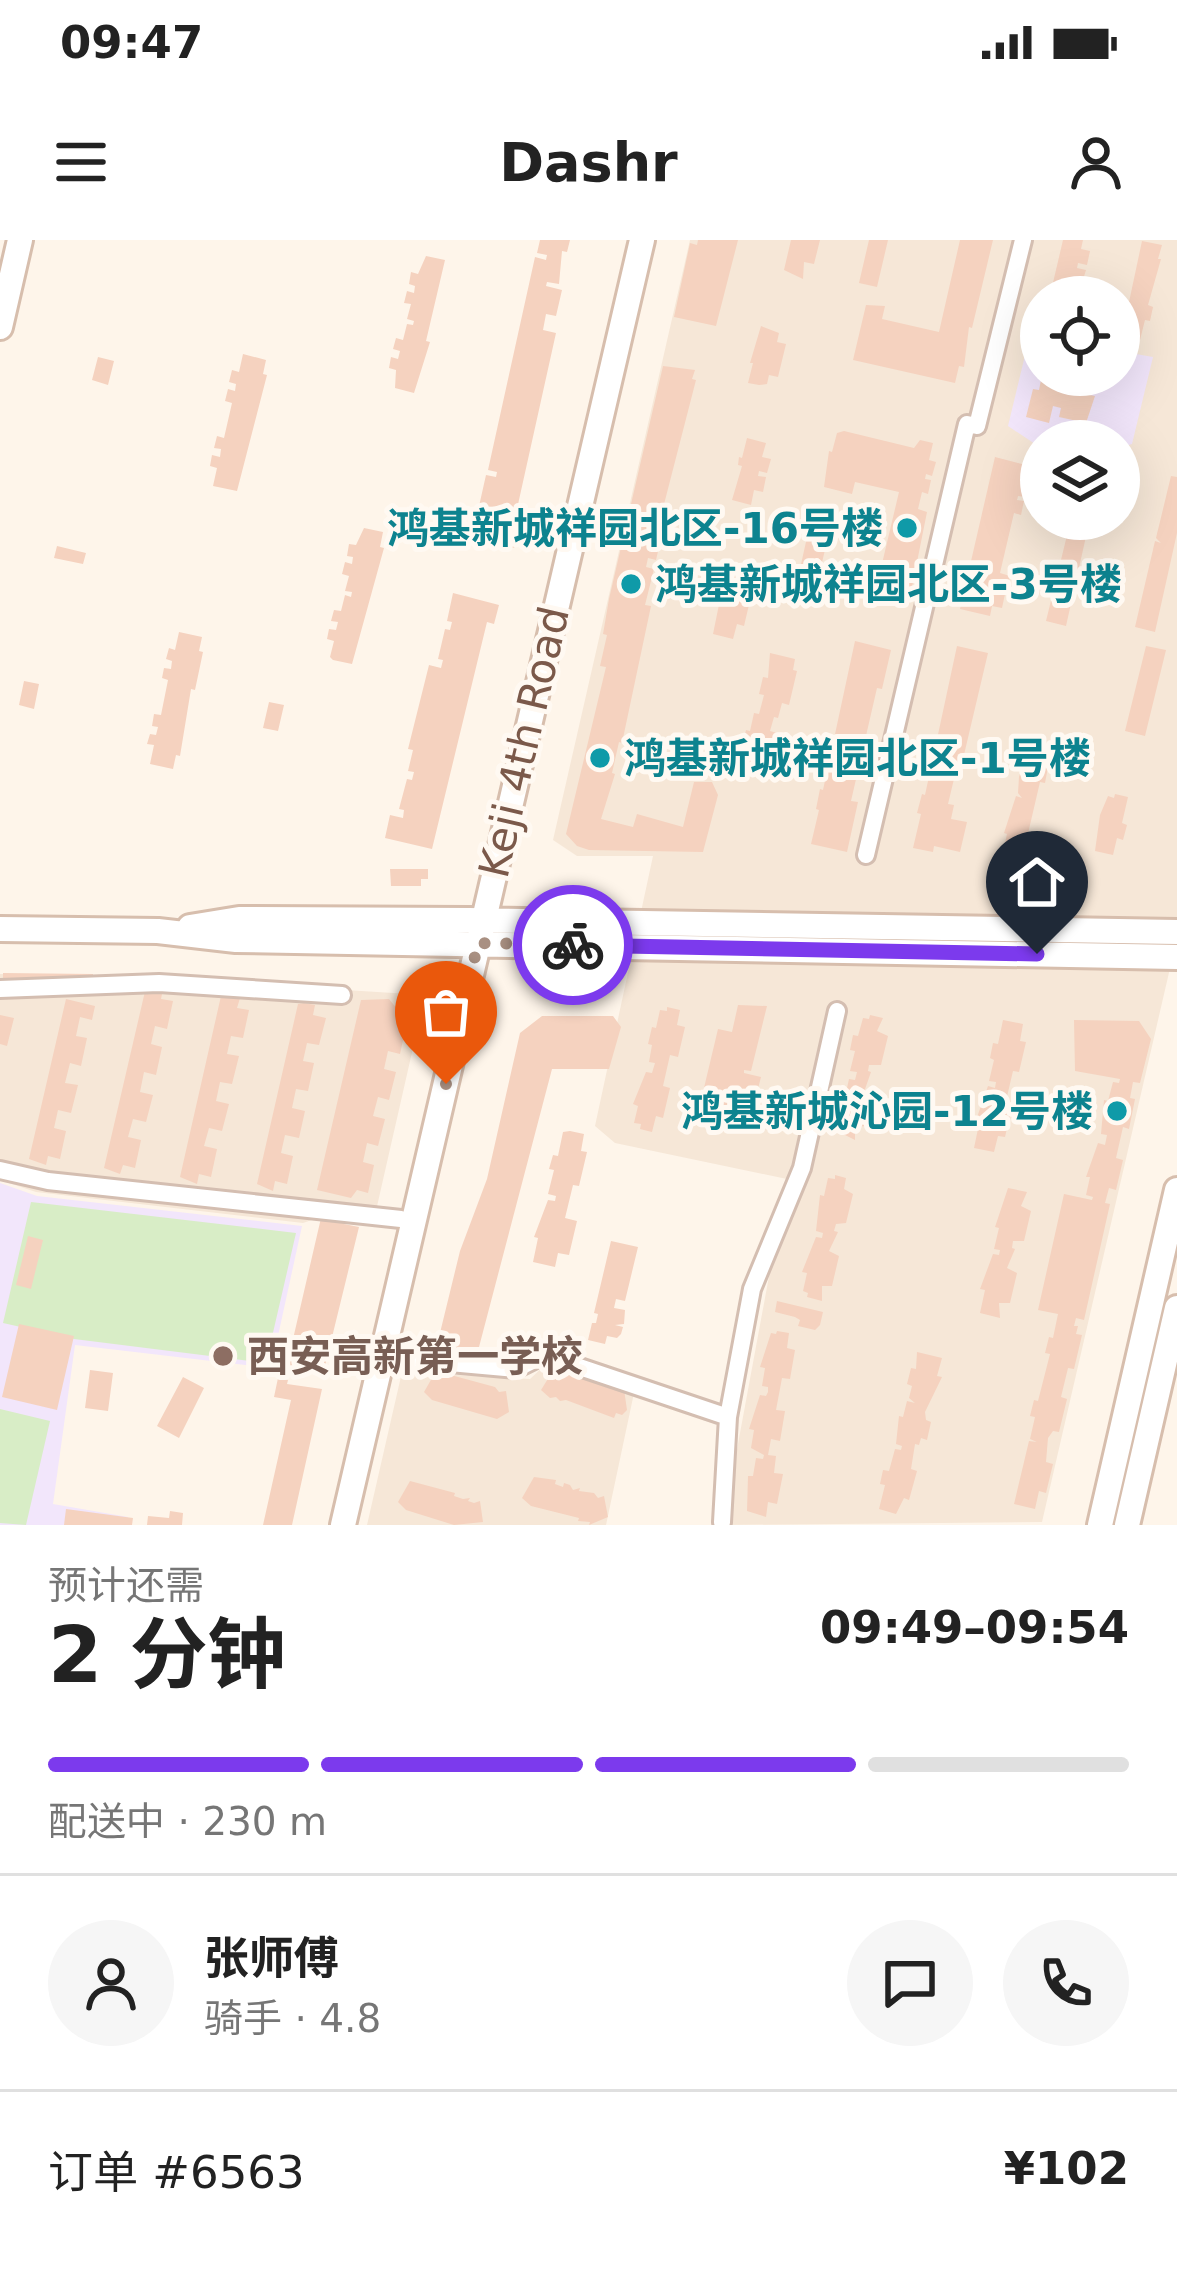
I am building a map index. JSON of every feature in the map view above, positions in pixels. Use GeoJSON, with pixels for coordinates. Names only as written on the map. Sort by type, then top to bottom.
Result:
{"type":"FeatureCollection","features":[{"type":"Feature","properties":{"kind":"street"},"geometry":{"type":"LineString","coordinates":[[0,327],[20,240]]}},
{"type":"Feature","properties":{"kind":"street","name":"Keji 4th Road"},"geometry":{"type":"LineString","coordinates":[[343,1525],[625,240]]}},
{"type":"Feature","properties":{"kind":"street","name":"Keji 4th Road"},"geometry":{"type":"LineString","coordinates":[[330,1525],[400,1219],[642,240]]}},
{"type":"Feature","properties":{"kind":"street"},"geometry":{"type":"LineString","coordinates":[[866,855],[967,424],[977,426],[1023,240]]}},
{"type":"Feature","properties":{"kind":"street"},"geometry":{"type":"LineString","coordinates":[[0,928],[158,931],[238,919],[1177,957]]}},
{"type":"Feature","properties":{"kind":"street"},"geometry":{"type":"LineString","coordinates":[[474,932],[1177,932]]}},
{"type":"Feature","properties":{"kind":"street"},"geometry":{"type":"LineString","coordinates":[[0,989],[160,983],[341,995]]}},
{"type":"Feature","properties":{"kind":"street"},"geometry":{"type":"LineString","coordinates":[[722,1522],[728,1417],[752,1289],[802,1168],[837,1011]]}},
{"type":"Feature","properties":{"kind":"street"},"geometry":{"type":"LineString","coordinates":[[0,1170],[48,1181],[400,1219]]}},
{"type":"Feature","properties":{"kind":"street"},"geometry":{"type":"LineString","coordinates":[[1100,1525],[1177,1190]]}},
{"type":"Feature","properties":{"kind":"street"},"geometry":{"type":"LineString","coordinates":[[1127,1525],[1177,1308]]}},
{"type":"Feature","properties":{"kind":"street"},"geometry":{"type":"LineString","coordinates":[[382,1357],[516,1369],[544,1354],[728,1417]]}},
{"type":"Feature","properties":{"kind":"shaded area"},"geometry":{"type":"Polygon","coordinates":[[[690,240],[1177,240],[1177,938],[1042,1522],[723,1525],[787,1179],[615,1143],[595,1126],[653,856],[577,856],[553,840],[690,240]]]}},
{"type":"Feature","properties":{"kind":"shaded area"},"geometry":{"type":"Polygon","coordinates":[[[1140,355],[1153,357],[1138,420],[1020,420],[1020,434],[1008,426],[1020,376],[1020,396],[1140,396],[1140,355]]]}},
{"type":"Feature","properties":{"kind":"shaded area"},"geometry":{"type":"Polygon","coordinates":[[[0,974],[425,995],[373,1224],[329,1214],[303,1223],[36,1192],[0,1180],[0,974]]]}},
{"type":"Feature","properties":{"kind":"shaded area","name":"西安高新第一学校"},"geometry":{"type":"Polygon","coordinates":[[[0,1183],[37,1196],[302,1226],[271,1368],[75,1345],[53,1504],[128,1517],[127,1525],[0,1525],[0,1183]]]}},
{"type":"Feature","properties":{"kind":"shaded area"},"geometry":{"type":"Polygon","coordinates":[[[545,1365],[634,1393],[606,1525],[367,1525],[402,1372],[530,1379],[545,1365]]]}},
{"type":"Feature","properties":{"kind":"green space","name":"西安高新第一学校"},"geometry":{"type":"Polygon","coordinates":[[[31,1202],[296,1233],[266,1363],[74,1339],[3,1323],[31,1202]]]}},
{"type":"Feature","properties":{"kind":"green space"},"geometry":{"type":"Polygon","coordinates":[[[0,1409],[50,1421],[26,1525],[0,1523],[0,1409]]]}},
{"type":"Feature","properties":{"kind":"building"},"geometry":{"type":"Polygon","coordinates":[[[540,240],[570,240],[567,252],[562,251],[559,284],[547,282],[546,286],[562,290],[556,316],[546,314],[543,330],[556,333],[511,536],[515,547],[508,550],[471,542],[486,475],[496,477],[497,472],[488,470],[535,257],[546,260],[547,255],[537,253],[540,240]]]}},
{"type":"Feature","properties":{"kind":"building"},"geometry":{"type":"Polygon","coordinates":[[[698,240],[738,240],[716,326],[674,317],[690,243],[697,245],[698,240]]]}},
{"type":"Feature","properties":{"kind":"building"},"geometry":{"type":"Polygon","coordinates":[[[791,240],[820,240],[814,264],[804,262],[803,279],[784,270],[791,240]]]}},
{"type":"Feature","properties":{"kind":"building"},"geometry":{"type":"Polygon","coordinates":[[[869,240],[888,240],[877,287],[859,283],[869,240]]]}},
{"type":"Feature","properties":{"kind":"building"},"geometry":{"type":"Polygon","coordinates":[[[960,240],[993,240],[969,327],[964,367],[959,366],[955,383],[853,360],[866,305],[885,306],[882,319],[939,332],[960,240]]]}},
{"type":"Feature","properties":{"kind":"building"},"geometry":{"type":"Polygon","coordinates":[[[1063,240],[1083,240],[1081,249],[1090,251],[1087,265],[1078,263],[1077,268],[1086,270],[1084,276],[1055,276],[1063,240]]]}},
{"type":"Feature","properties":{"kind":"building"},"geometry":{"type":"Polygon","coordinates":[[[1142,241],[1162,245],[1148,305],[1153,307],[1150,321],[1145,320],[1140,340],[1140,276],[1135,276],[1142,241]]]}},
{"type":"Feature","properties":{"kind":"building"},"geometry":{"type":"Polygon","coordinates":[[[426,256],[445,260],[426,341],[430,342],[414,393],[395,388],[396,370],[389,368],[391,357],[398,359],[400,351],[393,349],[396,338],[403,340],[407,324],[413,325],[407,319],[411,304],[404,303],[407,291],[414,293],[415,286],[409,284],[411,272],[418,274],[426,256]]]}},
{"type":"Feature","properties":{"kind":"building"},"geometry":{"type":"Polygon","coordinates":[[[761,326],[779,333],[777,342],[786,344],[778,377],[769,375],[767,384],[759,385],[748,383],[761,326]]]}},
{"type":"Feature","properties":{"kind":"building"},"geometry":{"type":"Polygon","coordinates":[[[243,354],[266,360],[263,374],[267,375],[237,491],[213,486],[217,468],[210,466],[212,455],[220,457],[221,449],[214,448],[217,436],[224,438],[232,403],[225,401],[228,389],[235,391],[236,384],[229,382],[232,370],[239,372],[243,354]]]}},
{"type":"Feature","properties":{"kind":"building"},"geometry":{"type":"Polygon","coordinates":[[[98,357],[114,361],[108,385],[92,380],[98,357]]]}},
{"type":"Feature","properties":{"kind":"building"},"geometry":{"type":"Polygon","coordinates":[[[663,366],[695,370],[692,379],[696,380],[655,524],[664,526],[656,560],[648,558],[646,567],[654,569],[645,605],[651,606],[601,819],[633,827],[637,814],[683,827],[694,782],[712,782],[718,795],[703,852],[589,850],[566,834],[606,667],[600,666],[609,599],[663,366]]]}},
{"type":"Feature","properties":{"kind":"building"},"geometry":{"type":"Polygon","coordinates":[[[1031,396],[1095,396],[1087,420],[1059,417],[1061,408],[1053,406],[1050,420],[1026,417],[1031,396]]]}},
{"type":"Feature","properties":{"kind":"building","name":"鸿基新城祥园北区-16号楼"},"geometry":{"type":"Polygon","coordinates":[[[837,433],[914,448],[920,440],[933,443],[929,460],[936,462],[932,476],[926,474],[925,479],[931,480],[928,494],[922,492],[918,509],[927,512],[910,597],[876,589],[899,492],[855,482],[852,494],[824,487],[829,451],[837,433]]]}},
{"type":"Feature","properties":{"kind":"building"},"geometry":{"type":"Polygon","coordinates":[[[747,438],[766,443],[762,457],[771,459],[767,473],[759,471],[758,476],[766,477],[763,492],[754,490],[751,505],[732,500],[747,438]]]}},
{"type":"Feature","properties":{"kind":"building"},"geometry":{"type":"Polygon","coordinates":[[[995,457],[1020,463],[1020,515],[1014,513],[1000,573],[1010,576],[1007,590],[998,588],[997,593],[1005,594],[1002,608],[992,606],[990,616],[960,609],[995,457]]]}},
{"type":"Feature","properties":{"kind":"building"},"geometry":{"type":"Polygon","coordinates":[[[1171,476],[1177,477],[1177,533],[1155,632],[1135,627],[1155,541],[1161,543],[1156,538],[1171,476]]]}},
{"type":"Feature","properties":{"kind":"building"},"geometry":{"type":"Polygon","coordinates":[[[812,515],[832,520],[812,605],[793,600],[812,515]]]}},
{"type":"Feature","properties":{"kind":"building"},"geometry":{"type":"Polygon","coordinates":[[[364,528],[383,532],[380,547],[384,548],[352,664],[330,657],[334,641],[327,639],[329,629],[336,630],[338,622],[331,621],[334,610],[341,611],[345,595],[351,597],[352,592],[345,591],[349,576],[342,574],[345,562],[352,564],[353,557],[347,556],[349,544],[356,545],[364,528]]]}},
{"type":"Feature","properties":{"kind":"building"},"geometry":{"type":"Polygon","coordinates":[[[1066,540],[1085,540],[1066,626],[1046,621],[1066,540]]]}},
{"type":"Feature","properties":{"kind":"building"},"geometry":{"type":"Polygon","coordinates":[[[57,546],[86,553],[83,564],[54,558],[57,546]]]}},
{"type":"Feature","properties":{"kind":"building"},"geometry":{"type":"Polygon","coordinates":[[[725,575],[750,581],[748,591],[752,592],[744,626],[737,624],[733,639],[713,634],[725,575]]]}},
{"type":"Feature","properties":{"kind":"building"},"geometry":{"type":"Polygon","coordinates":[[[453,593],[499,605],[494,624],[487,622],[432,849],[385,838],[390,815],[403,818],[404,810],[399,809],[407,779],[412,780],[414,772],[408,771],[413,750],[408,749],[429,665],[441,668],[443,660],[438,659],[445,629],[450,630],[452,622],[447,621],[453,593]]]}},
{"type":"Feature","properties":{"kind":"building"},"geometry":{"type":"Polygon","coordinates":[[[179,632],[202,637],[199,651],[203,652],[173,769],[150,764],[154,745],[147,744],[150,734],[156,735],[154,714],[161,715],[168,680],[162,678],[164,668],[171,669],[172,661],[166,659],[169,648],[175,650],[179,632]]]}},
{"type":"Feature","properties":{"kind":"building"},"geometry":{"type":"Polygon","coordinates":[[[855,641],[891,650],[882,689],[877,688],[851,801],[858,802],[847,852],[811,844],[855,641]]]}},
{"type":"Feature","properties":{"kind":"building"},"geometry":{"type":"Polygon","coordinates":[[[957,646],[988,653],[948,804],[954,805],[951,819],[967,822],[960,852],[934,846],[933,852],[913,848],[921,814],[917,813],[957,646]]]}},
{"type":"Feature","properties":{"kind":"building"},"geometry":{"type":"Polygon","coordinates":[[[1146,646],[1166,650],[1145,736],[1125,731],[1146,646]]]}},
{"type":"Feature","properties":{"kind":"building"},"geometry":{"type":"Polygon","coordinates":[[[770,653],[795,659],[793,670],[797,671],[789,705],[782,703],[778,718],[774,717],[770,731],[777,733],[763,777],[738,770],[746,730],[750,731],[754,713],[759,714],[770,653]]]}},
{"type":"Feature","properties":{"kind":"building"},"geometry":{"type":"Polygon","coordinates":[[[24,681],[39,684],[34,709],[19,705],[24,681]]]}},
{"type":"Feature","properties":{"kind":"building"},"geometry":{"type":"Polygon","coordinates":[[[269,702],[284,705],[278,731],[263,728],[269,702]]]}},
{"type":"Feature","properties":{"kind":"building"},"geometry":{"type":"Polygon","coordinates":[[[1030,742],[1049,747],[1044,766],[1048,767],[1023,855],[1003,851],[1004,833],[1016,796],[1022,798],[1019,777],[1030,742]]]}},
{"type":"Feature","properties":{"kind":"building"},"geometry":{"type":"Polygon","coordinates":[[[1108,796],[1128,797],[1122,823],[1127,825],[1113,855],[1095,851],[1100,815],[1108,796]]]}},
{"type":"Feature","properties":{"kind":"building"},"geometry":{"type":"Polygon","coordinates":[[[390,869],[428,869],[428,879],[421,879],[421,886],[391,886],[390,869]]]}},
{"type":"Feature","properties":{"kind":"building"},"geometry":{"type":"Polygon","coordinates":[[[3,973],[93,974],[93,984],[3,983],[3,973]]]}},
{"type":"Feature","properties":{"kind":"building"},"geometry":{"type":"Polygon","coordinates":[[[146,987],[163,989],[161,999],[173,1001],[167,1029],[155,1026],[151,1044],[162,1047],[156,1075],[144,1072],[140,1092],[153,1095],[146,1122],[133,1119],[128,1137],[141,1140],[135,1168],[123,1165],[120,1174],[104,1168],[146,987]]]}},
{"type":"Feature","properties":{"kind":"building"},"geometry":{"type":"Polygon","coordinates":[[[221,996],[240,998],[237,1008],[249,1010],[243,1038],[231,1036],[227,1054],[239,1056],[232,1084],[220,1082],[216,1101],[229,1104],[222,1131],[209,1128],[204,1146],[217,1149],[211,1177],[199,1174],[197,1184],[180,1177],[221,996]]]}},
{"type":"Feature","properties":{"kind":"building"},"geometry":{"type":"Polygon","coordinates":[[[66,999],[95,1006],[92,1020],[80,1017],[76,1036],[87,1038],[81,1066],[70,1063],[65,1083],[78,1085],[71,1113],[58,1110],[54,1128],[66,1131],[60,1159],[48,1156],[46,1165],[29,1159],[66,999]]]}},
{"type":"Feature","properties":{"kind":"building"},"geometry":{"type":"Polygon","coordinates":[[[389,999],[406,1026],[400,1054],[388,1051],[384,1069],[396,1072],[389,1100],[378,1097],[373,1116],[385,1119],[378,1146],[367,1143],[363,1162],[374,1165],[368,1193],[357,1190],[351,1198],[317,1190],[361,1000],[389,999]]]}},
{"type":"Feature","properties":{"kind":"building"},"geometry":{"type":"Polygon","coordinates":[[[298,1004],[315,1005],[313,1015],[326,1018],[319,1045],[307,1043],[303,1061],[314,1063],[308,1091],[296,1089],[292,1108],[305,1111],[299,1138],[285,1135],[281,1153],[293,1156],[287,1184],[275,1181],[273,1191],[257,1184],[298,1004]]]}},
{"type":"Feature","properties":{"kind":"building"},"geometry":{"type":"Polygon","coordinates":[[[738,1005],[767,1006],[751,1071],[744,1070],[761,1077],[754,1104],[703,1092],[718,1029],[732,1032],[738,1005]]]}},
{"type":"Feature","properties":{"kind":"building"},"geometry":{"type":"Polygon","coordinates":[[[667,1007],[680,1010],[677,1025],[685,1027],[678,1057],[670,1055],[663,1086],[670,1088],[663,1118],[656,1116],[652,1132],[634,1123],[638,1106],[633,1104],[646,1072],[652,1073],[655,1063],[649,1062],[652,1045],[648,1044],[660,1010],[667,1011],[667,1007]]]}},
{"type":"Feature","properties":{"kind":"building"},"geometry":{"type":"Polygon","coordinates":[[[0,1015],[14,1018],[7,1046],[0,1044],[0,1015]]]}},
{"type":"Feature","properties":{"kind":"building"},"geometry":{"type":"Polygon","coordinates":[[[542,1016],[613,1016],[621,1027],[609,1069],[552,1069],[479,1347],[446,1348],[439,1337],[460,1251],[487,1179],[520,1033],[542,1016]]]}},
{"type":"Feature","properties":{"kind":"building"},"geometry":{"type":"Polygon","coordinates":[[[863,1018],[883,1018],[877,1031],[888,1036],[881,1065],[869,1065],[864,1092],[873,1096],[866,1126],[855,1127],[855,1140],[837,1131],[841,1114],[836,1112],[839,1096],[845,1097],[849,1079],[855,1080],[857,1072],[850,1071],[853,1035],[858,1036],[863,1018]]]}},
{"type":"Feature","properties":{"kind":"building"},"geometry":{"type":"Polygon","coordinates":[[[1003,1020],[1023,1024],[1020,1041],[1026,1042],[1005,1105],[1012,1107],[1005,1137],[998,1136],[994,1152],[974,1148],[979,1124],[975,1123],[988,1086],[995,1088],[996,1082],[989,1081],[994,1060],[990,1058],[1003,1020]]]}},
{"type":"Feature","properties":{"kind":"building"},"geometry":{"type":"Polygon","coordinates":[[[1074,1020],[1139,1021],[1151,1039],[1140,1083],[1133,1082],[1129,1129],[1123,1127],[1116,1158],[1123,1160],[1116,1190],[1109,1188],[1105,1203],[1110,1204],[1084,1320],[1076,1318],[1076,1334],[1082,1335],[1061,1397],[1067,1399],[1059,1432],[1053,1431],[1048,1438],[1046,1462],[1053,1464],[1046,1493],[1039,1491],[1035,1509],[1014,1504],[1029,1441],[1037,1442],[1030,1439],[1035,1417],[1030,1416],[1034,1400],[1038,1401],[1050,1354],[1045,1353],[1058,1314],[1038,1310],[1064,1194],[1092,1200],[1086,1195],[1090,1177],[1086,1177],[1098,1143],[1105,1145],[1107,1135],[1101,1134],[1104,1100],[1108,1101],[1113,1082],[1120,1079],[1075,1071],[1074,1020]]]}},
{"type":"Feature","properties":{"kind":"building"},"geometry":{"type":"Polygon","coordinates":[[[720,1100],[732,1104],[736,1116],[732,1128],[720,1132],[708,1128],[704,1116],[708,1104],[720,1100]]]}},
{"type":"Feature","properties":{"kind":"building"},"geometry":{"type":"Polygon","coordinates":[[[563,1132],[584,1134],[581,1151],[587,1152],[565,1218],[577,1221],[569,1255],[558,1253],[555,1267],[533,1262],[538,1238],[534,1237],[548,1200],[555,1201],[556,1196],[548,1194],[553,1155],[558,1156],[563,1132]]]}},
{"type":"Feature","properties":{"kind":"building"},"geometry":{"type":"Polygon","coordinates":[[[835,1175],[846,1178],[844,1189],[853,1194],[846,1223],[836,1224],[834,1231],[838,1232],[829,1251],[839,1256],[832,1286],[822,1286],[822,1301],[807,1297],[803,1291],[807,1273],[802,1272],[816,1237],[822,1238],[823,1233],[816,1231],[820,1195],[824,1196],[828,1178],[835,1179],[835,1175]]]}},
{"type":"Feature","properties":{"kind":"building"},"geometry":{"type":"Polygon","coordinates":[[[1008,1188],[1027,1192],[1021,1206],[1031,1211],[1024,1241],[1013,1241],[1015,1249],[1007,1268],[1017,1273],[1010,1303],[999,1303],[1000,1318],[980,1313],[985,1290],[980,1289],[993,1254],[999,1255],[1000,1250],[994,1249],[999,1228],[995,1227],[1008,1188]]]}},
{"type":"Feature","properties":{"kind":"building"},"geometry":{"type":"Polygon","coordinates":[[[321,1218],[345,1218],[344,1224],[359,1227],[323,1374],[287,1365],[321,1218]]]}},
{"type":"Feature","properties":{"kind":"building"},"geometry":{"type":"Polygon","coordinates":[[[28,1236],[43,1240],[31,1289],[16,1285],[28,1236]]]}},
{"type":"Feature","properties":{"kind":"building"},"geometry":{"type":"Polygon","coordinates":[[[611,1241],[638,1247],[625,1301],[616,1299],[614,1308],[625,1310],[624,1324],[615,1325],[623,1327],[621,1334],[607,1336],[605,1344],[588,1340],[592,1323],[596,1323],[598,1314],[594,1313],[611,1241]]]}},
{"type":"Feature","properties":{"kind":"building"},"geometry":{"type":"Polygon","coordinates":[[[777,1301],[823,1312],[820,1325],[815,1330],[798,1326],[800,1320],[775,1312],[777,1301]]]}},
{"type":"Feature","properties":{"kind":"building"},"geometry":{"type":"Polygon","coordinates":[[[19,1324],[74,1336],[57,1410],[2,1397],[19,1324]]]}},
{"type":"Feature","properties":{"kind":"building"},"geometry":{"type":"Polygon","coordinates":[[[771,1333],[789,1333],[787,1348],[795,1350],[790,1379],[782,1378],[776,1410],[785,1411],[780,1441],[771,1439],[768,1455],[776,1456],[774,1473],[783,1474],[777,1504],[768,1502],[766,1517],[747,1511],[748,1476],[753,1476],[756,1458],[764,1455],[751,1448],[754,1430],[749,1429],[760,1395],[768,1392],[762,1386],[765,1368],[760,1367],[771,1333]]]}},
{"type":"Feature","properties":{"kind":"building"},"geometry":{"type":"Polygon","coordinates":[[[917,1352],[942,1358],[937,1376],[942,1377],[925,1412],[931,1422],[927,1440],[921,1438],[915,1444],[911,1469],[917,1471],[909,1500],[904,1498],[896,1514],[879,1509],[885,1485],[880,1484],[895,1449],[901,1450],[896,1444],[899,1416],[903,1417],[907,1401],[915,1403],[909,1398],[912,1386],[907,1384],[911,1368],[916,1369],[917,1352]]]}},
{"type":"Feature","properties":{"kind":"building"},"geometry":{"type":"Polygon","coordinates":[[[554,1369],[624,1389],[627,1410],[614,1418],[550,1398],[541,1390],[554,1369]]]}},
{"type":"Feature","properties":{"kind":"building"},"geometry":{"type":"Polygon","coordinates":[[[90,1370],[113,1373],[108,1411],[85,1408],[90,1370]]]}},
{"type":"Feature","properties":{"kind":"building"},"geometry":{"type":"Polygon","coordinates":[[[436,1371],[506,1391],[509,1412],[497,1419],[432,1400],[424,1392],[436,1371]]]}},
{"type":"Feature","properties":{"kind":"building"},"geometry":{"type":"Polygon","coordinates":[[[183,1377],[204,1388],[179,1438],[157,1426],[183,1377]]]}},
{"type":"Feature","properties":{"kind":"building"},"geometry":{"type":"Polygon","coordinates":[[[278,1378],[288,1380],[287,1384],[322,1389],[292,1525],[263,1525],[291,1400],[274,1397],[278,1378]]]}},
{"type":"Feature","properties":{"kind":"building"},"geometry":{"type":"Polygon","coordinates":[[[534,1477],[604,1496],[608,1517],[589,1525],[531,1506],[522,1498],[534,1477]]]}},
{"type":"Feature","properties":{"kind":"building"},"geometry":{"type":"Polygon","coordinates":[[[410,1481],[480,1501],[483,1522],[454,1525],[406,1510],[398,1502],[410,1481]]]}},
{"type":"Feature","properties":{"kind":"building"},"geometry":{"type":"Polygon","coordinates":[[[66,1509],[133,1518],[132,1525],[64,1525],[66,1509]]]}},
{"type":"Feature","properties":{"kind":"building"},"geometry":{"type":"Polygon","coordinates":[[[170,1511],[183,1513],[182,1525],[147,1525],[148,1516],[169,1518],[170,1511]]]}},
{"type":"Feature","properties":{"kind":"way so far"},"geometry":{"type":"LineString","coordinates":[[446,1084],[478,943],[573,945]]}},
{"type":"Feature","properties":{"kind":"place","name":"鸿基新城祥园北区-16号楼"},"geometry":{"type":"Point","coordinates":[907,528]}},
{"type":"Feature","properties":{"kind":"place","name":"鸿基新城祥园北区-3号楼"},"geometry":{"type":"Point","coordinates":[631,584]}},
{"type":"Feature","properties":{"kind":"place","name":"鸿基新城祥园北区-1号楼"},"geometry":{"type":"Point","coordinates":[600,758]}},
{"type":"Feature","properties":{"kind":"place","name":"鸿基新城沁园-12号楼"},"geometry":{"type":"Point","coordinates":[1117,1111]}},
{"type":"Feature","properties":{"kind":"place","name":"西安高新第一学校"},"geometry":{"type":"Point","coordinates":[223,1356]}},
{"type":"Feature","properties":{"kind":"route"},"geometry":{"type":"LineString","coordinates":[[573,945],[1037,954]]}}]}
